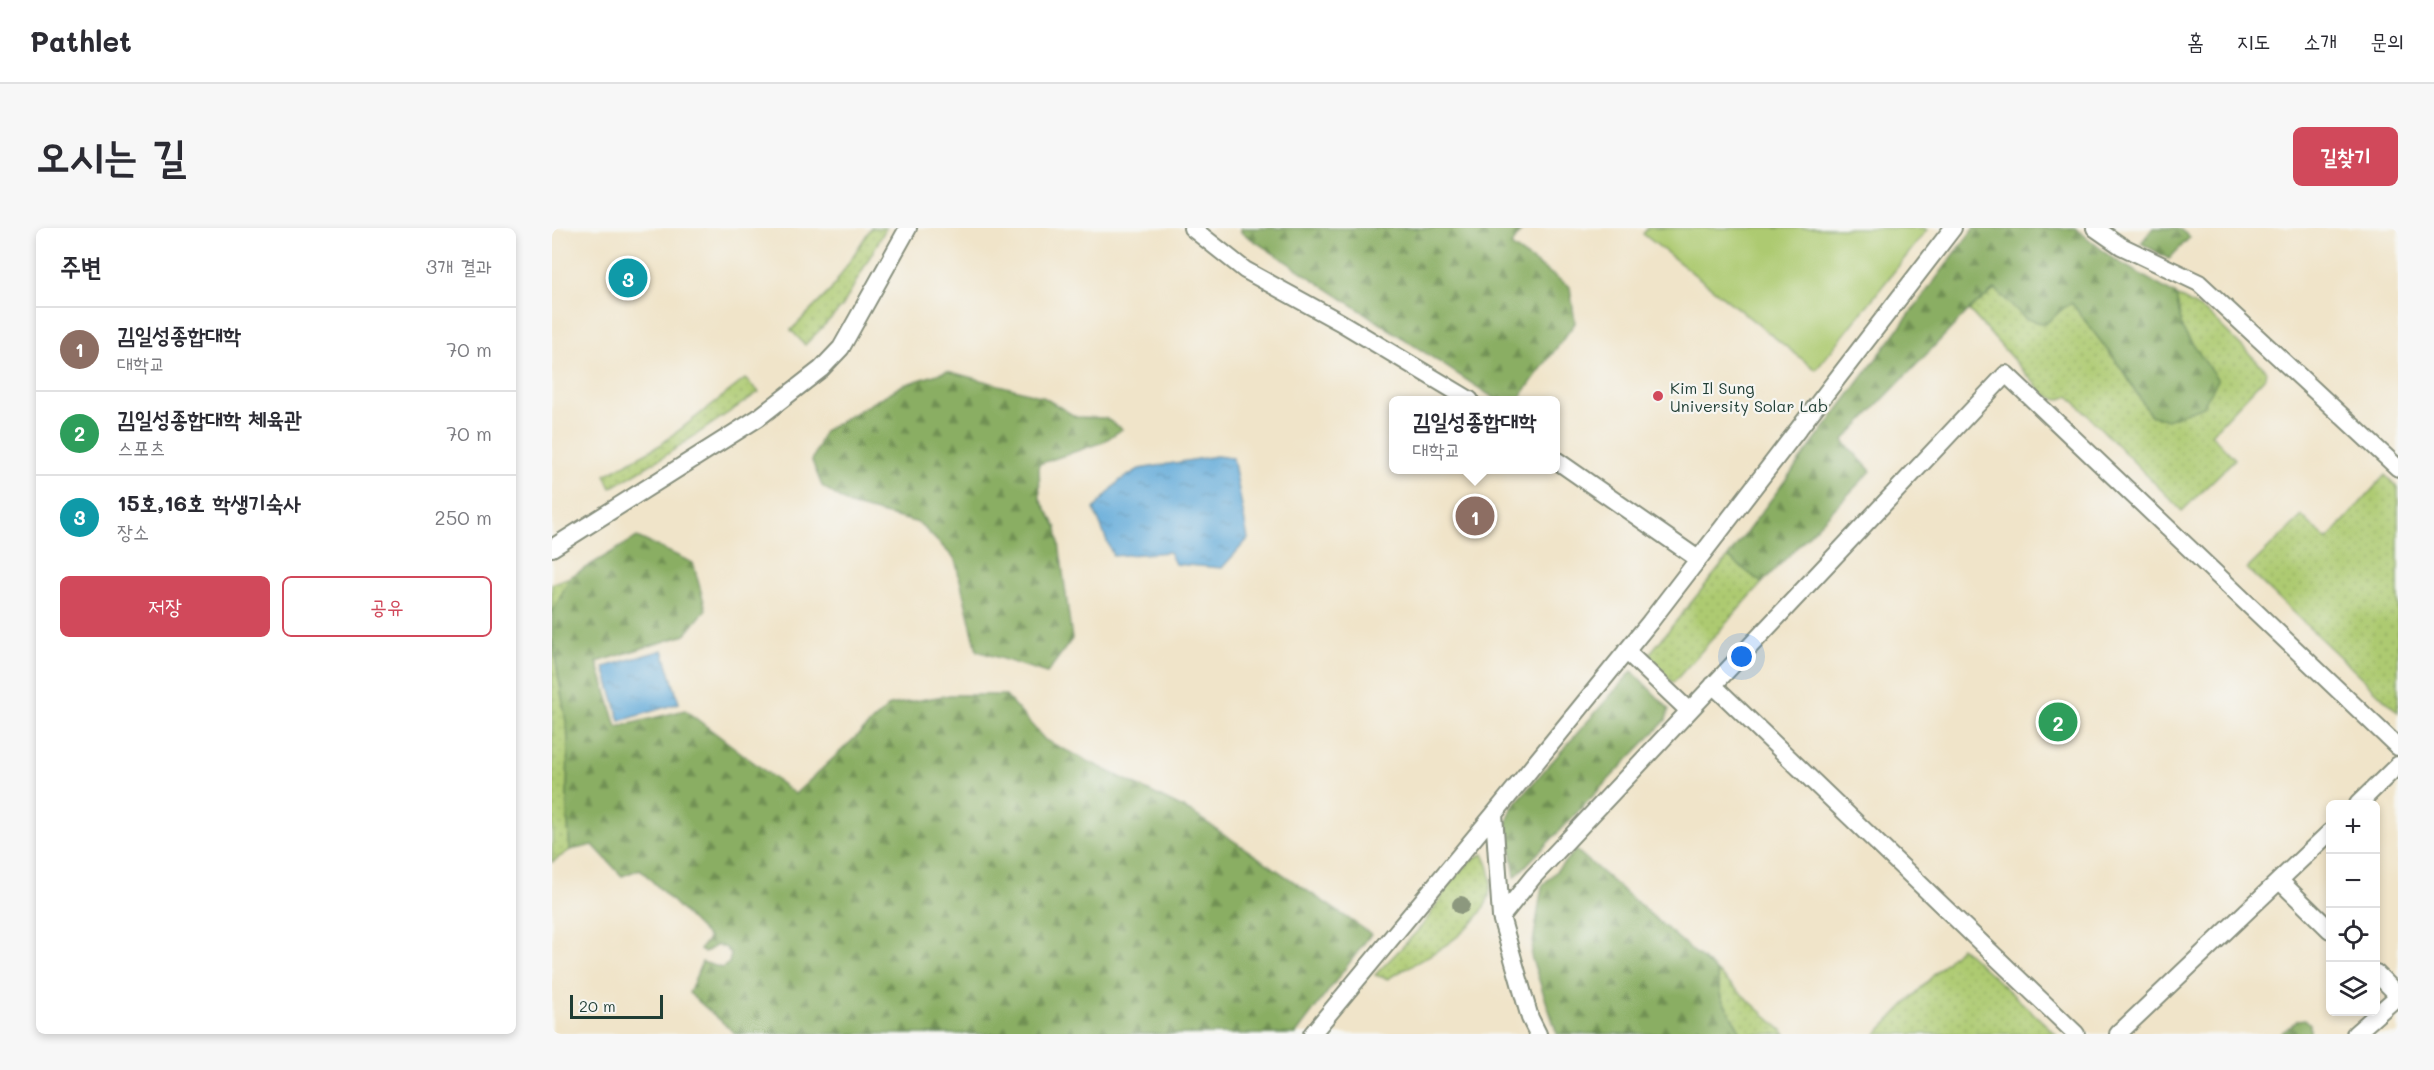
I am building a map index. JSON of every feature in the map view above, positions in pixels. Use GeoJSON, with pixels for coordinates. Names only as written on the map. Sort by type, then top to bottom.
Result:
{"type":"FeatureCollection","features":[{"type":"Feature","properties":{"kind":"lane"},"geometry":{"type":"LineString","coordinates":[[552,548],[758,418],[821,369],[841,348],[908,228]]}},
{"type":"Feature","properties":{"kind":"lane"},"geometry":{"type":"LineString","coordinates":[[1192,228],[1245,270],[1340,322],[1463,396]]}},
{"type":"Feature","properties":{"kind":"lane"},"geometry":{"type":"LineString","coordinates":[[1312,1034],[1626,651],[1953,228]]}},
{"type":"Feature","properties":{"kind":"lane"},"geometry":{"type":"LineString","coordinates":[[2095,228],[2121,246],[2199,283],[2398,468]]}},
{"type":"Feature","properties":{"kind":"lane"},"geometry":{"type":"LineString","coordinates":[[1501,917],[1533,877],[2006,374],[2398,747]]}},
{"type":"Feature","properties":{"kind":"lane"},"geometry":{"type":"LineString","coordinates":[[1560,463],[1698,558]]}},
{"type":"Feature","properties":{"kind":"lane"},"geometry":{"type":"LineString","coordinates":[[1626,651],[1689,711]]}},
{"type":"Feature","properties":{"kind":"lane"},"geometry":{"type":"LineString","coordinates":[[1713,685],[2076,1034]]}},
{"type":"Feature","properties":{"kind":"lane"},"geometry":{"type":"LineString","coordinates":[[2362,800],[2398,765]]}},
{"type":"Feature","properties":{"kind":"lane"},"geometry":{"type":"LineString","coordinates":[[1494,814],[1501,917],[1530,1018],[1538,1034]]}},
{"type":"Feature","properties":{"kind":"lane"},"geometry":{"type":"LineString","coordinates":[[2118,1034],[2326,837]]}},
{"type":"Feature","properties":{"kind":"lane"},"geometry":{"type":"LineString","coordinates":[[2280,882],[2326,925]]}},
{"type":"Feature","properties":{"kind":"lane"},"geometry":{"type":"LineString","coordinates":[[2355,1034],[2398,995],[2380,978]]}},
{"type":"Feature","properties":{"kind":"green space"},"geometry":{"type":"Polygon","coordinates":[[[871,228],[886,228],[842,307],[805,345],[791,330],[831,290],[871,228]]]}},
{"type":"Feature","properties":{"kind":"green space"},"geometry":{"type":"Polygon","coordinates":[[[1241,228],[1523,228],[1511,246],[1570,287],[1575,323],[1521,396],[1491,396],[1241,232],[1241,228]]]}},
{"type":"Feature","properties":{"kind":"green space"},"geometry":{"type":"Polygon","coordinates":[[[1648,228],[1924,228],[1927,230],[1816,370],[1643,234],[1648,228]]]}},
{"type":"Feature","properties":{"kind":"green space"},"geometry":{"type":"Polygon","coordinates":[[[1974,228],[2075,228],[2112,258],[2176,295],[2182,329],[2218,380],[2203,406],[2167,420],[2150,415],[2124,372],[2071,302],[2045,324],[2026,319],[1995,289],[1969,310],[1843,441],[1871,471],[1762,583],[1728,557],[1974,228]]]}},
{"type":"Feature","properties":{"kind":"green space"},"geometry":{"type":"Polygon","coordinates":[[[2153,228],[2178,228],[2190,237],[2169,259],[2141,243],[2153,228]]]}},
{"type":"Feature","properties":{"kind":"green space"},"geometry":{"type":"Polygon","coordinates":[[[1996,289],[2026,319],[2071,302],[2124,372],[2150,415],[2194,348],[2182,329],[2176,295],[2209,314],[2266,370],[2265,377],[2211,434],[2235,459],[2182,511],[2069,396],[2058,400],[2045,395],[1969,310],[1996,289]]]}},
{"type":"Feature","properties":{"kind":"green space"},"geometry":{"type":"Polygon","coordinates":[[[947,371],[1043,397],[1076,417],[1105,418],[1122,429],[1103,442],[1039,464],[1040,499],[1057,528],[1072,639],[1047,673],[977,651],[955,559],[919,523],[850,505],[822,486],[812,461],[824,431],[903,385],[947,371]]]}},
{"type":"Feature","properties":{"kind":"green space"},"geometry":{"type":"Polygon","coordinates":[[[745,379],[759,392],[663,457],[611,488],[605,475],[660,445],[745,379]]]}},
{"type":"Feature","properties":{"kind":"green space"},"geometry":{"type":"Polygon","coordinates":[[[2385,475],[2398,488],[2398,712],[2247,569],[2302,516],[2327,540],[2385,475]]]}},
{"type":"Feature","properties":{"kind":"green space"},"geometry":{"type":"Polygon","coordinates":[[[637,537],[693,563],[706,609],[685,635],[597,662],[617,727],[685,710],[795,794],[890,705],[950,695],[1005,695],[1045,740],[1191,812],[1371,934],[1296,1034],[736,1034],[689,993],[702,962],[722,968],[729,963],[731,954],[726,948],[717,945],[704,953],[700,949],[709,938],[640,869],[622,876],[593,845],[570,850],[567,808],[568,734],[552,637],[552,614],[570,577],[637,537]]]}},
{"type":"Feature","properties":{"kind":"green space"},"geometry":{"type":"Polygon","coordinates":[[[1728,557],[1762,583],[1673,683],[1647,657],[1728,557]]]}},
{"type":"Feature","properties":{"kind":"green space"},"geometry":{"type":"Polygon","coordinates":[[[570,577],[552,614],[552,584],[570,577]]]}},
{"type":"Feature","properties":{"kind":"green space"},"geometry":{"type":"Polygon","coordinates":[[[552,637],[568,734],[567,808],[570,850],[552,862],[552,637]]]}},
{"type":"Feature","properties":{"kind":"green space"},"geometry":{"type":"Polygon","coordinates":[[[1632,671],[1669,709],[1666,720],[1515,877],[1507,822],[1513,806],[1632,671]]]}},
{"type":"Feature","properties":{"kind":"green space"},"geometry":{"type":"Polygon","coordinates":[[[1576,850],[1716,971],[1721,998],[1742,1034],[1557,1034],[1531,956],[1542,886],[1576,850]]]}},
{"type":"Feature","properties":{"kind":"green space"},"geometry":{"type":"Polygon","coordinates":[[[1483,854],[1491,876],[1489,897],[1479,915],[1464,931],[1425,958],[1387,979],[1375,975],[1420,928],[1463,868],[1483,854]]]}},
{"type":"Feature","properties":{"kind":"green space"},"geometry":{"type":"Polygon","coordinates":[[[1961,947],[2056,1034],[1876,1034],[1961,947]]]}},
{"type":"Feature","properties":{"kind":"green space"},"geometry":{"type":"Polygon","coordinates":[[[1716,971],[1786,1034],[1742,1034],[1721,998],[1716,971]]]}},
{"type":"Feature","properties":{"kind":"green space"},"geometry":{"type":"Polygon","coordinates":[[[2305,1019],[2310,1024],[2310,1034],[2280,1034],[2298,1020],[2305,1019]]]}},
{"type":"Feature","properties":{"kind":"water"},"geometry":{"type":"Polygon","coordinates":[[[1216,456],[1233,458],[1248,539],[1222,568],[1175,564],[1169,552],[1113,556],[1094,509],[1119,481],[1139,469],[1216,456]]]}},
{"type":"Feature","properties":{"kind":"water"},"geometry":{"type":"Polygon","coordinates":[[[663,650],[679,703],[620,721],[604,667],[663,650]]]}},
{"type":"Feature","properties":{"kind":"place","name":"15호,16호 학생기숙사"},"geometry":{"type":"Point","coordinates":[628,278]}},
{"type":"Feature","properties":{"kind":"place","name":"Kim Il Sung University Solar Lab"},"geometry":{"type":"Point","coordinates":[1658,396]}},
{"type":"Feature","properties":{"kind":"place","name":"김일성종합대학"},"geometry":{"type":"Point","coordinates":[1475,516]}},
{"type":"Feature","properties":{"kind":"place","name":"김일성종합대학 체육관"},"geometry":{"type":"Point","coordinates":[2058,722]}}]}
